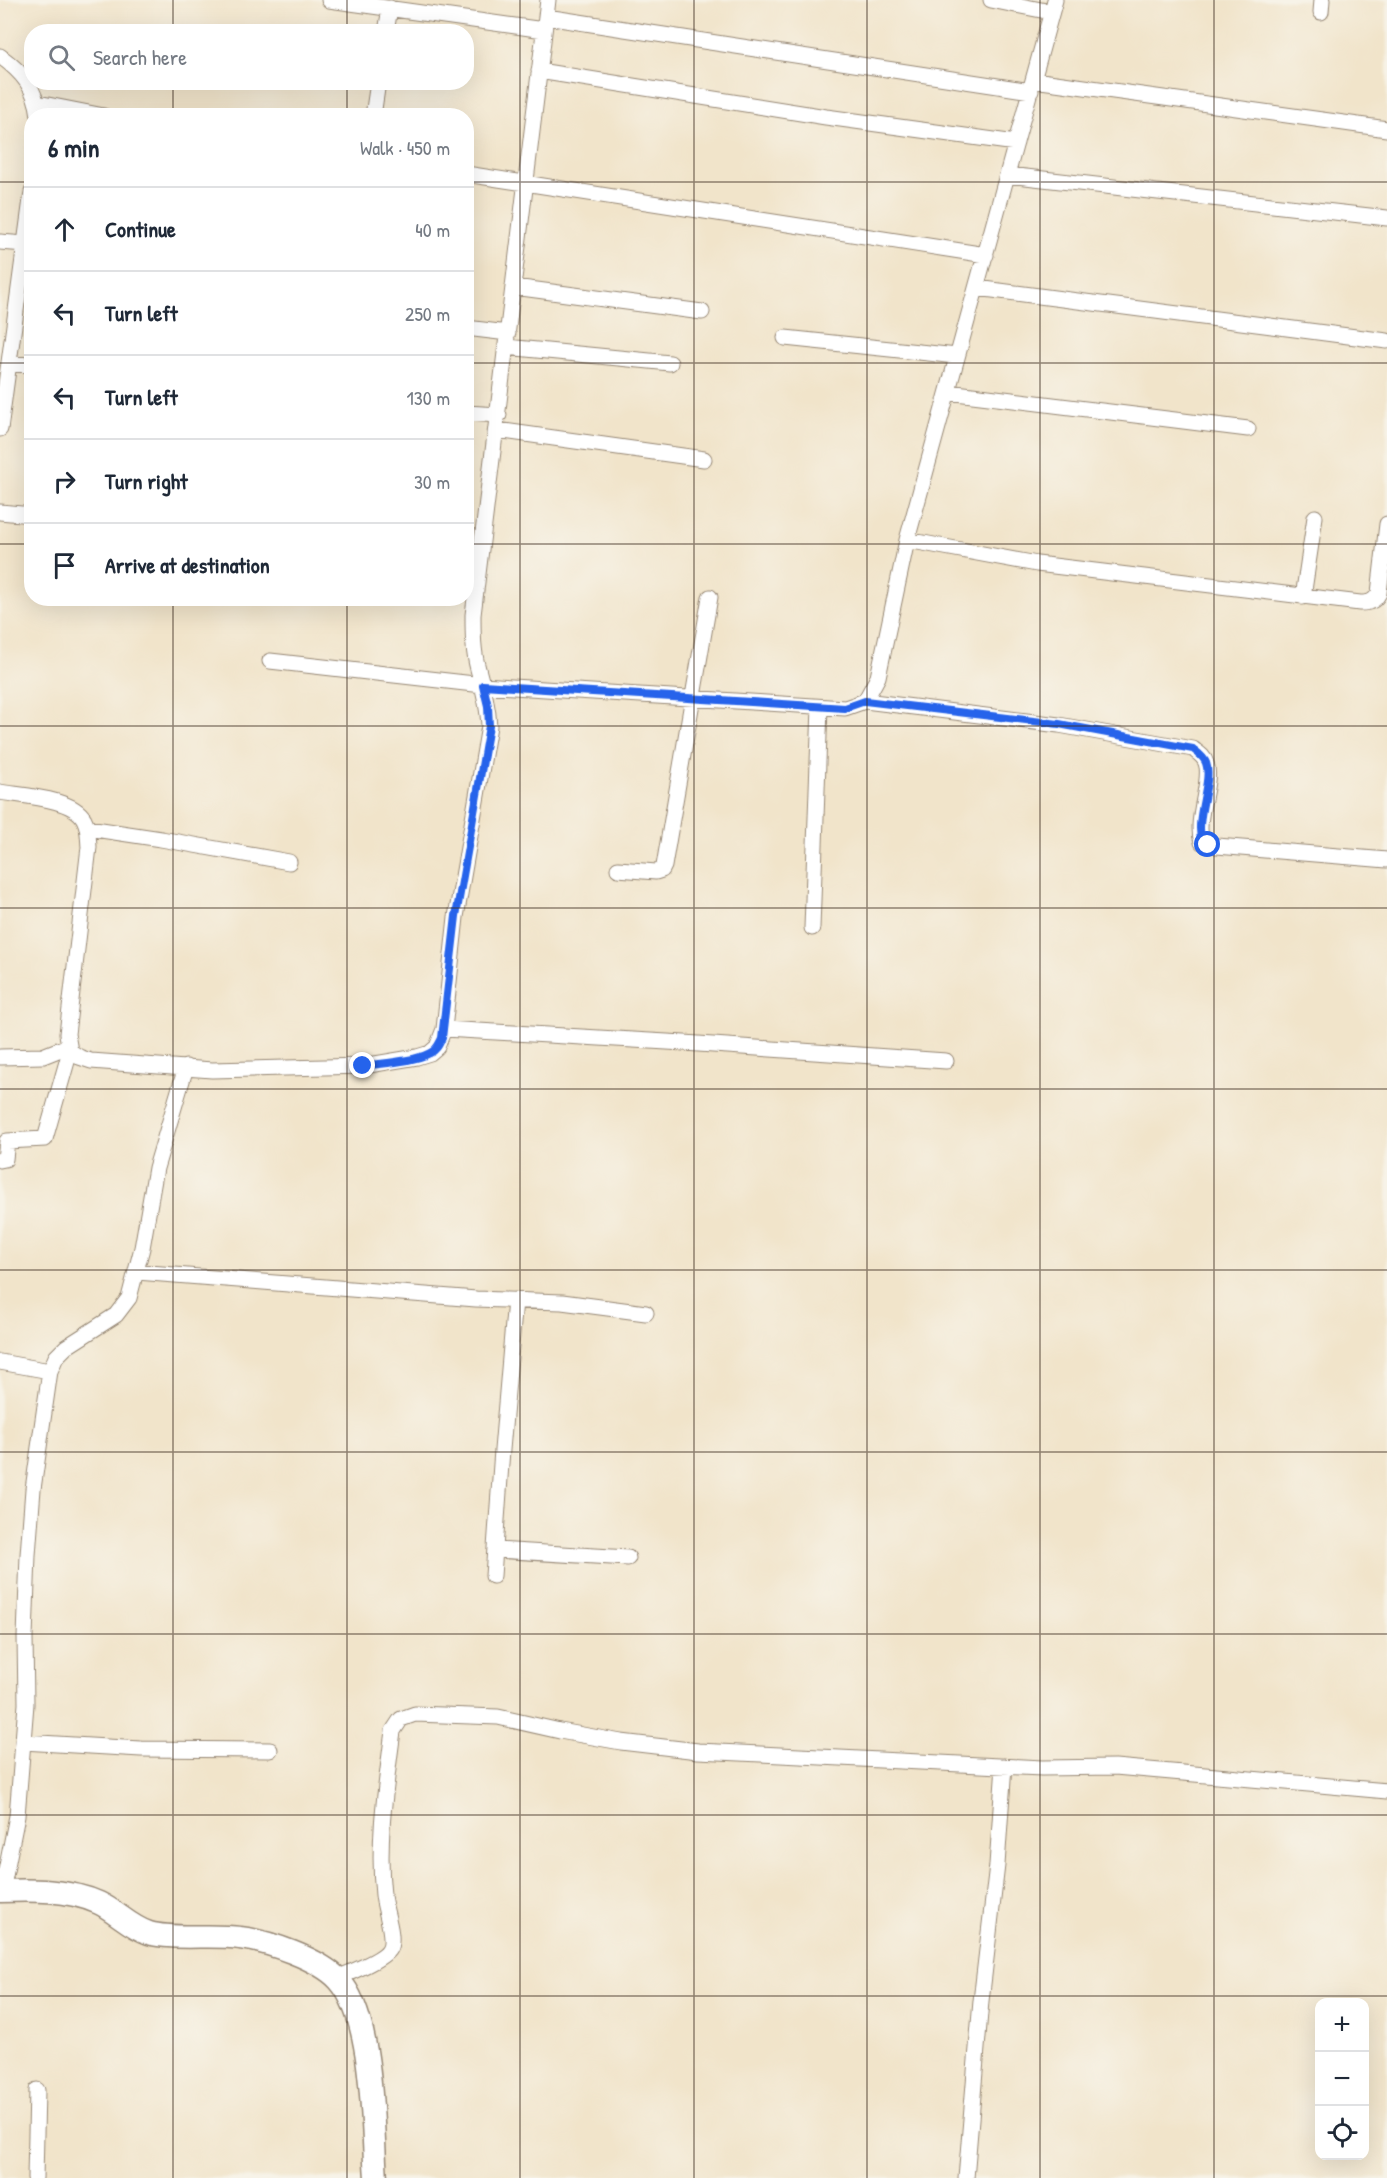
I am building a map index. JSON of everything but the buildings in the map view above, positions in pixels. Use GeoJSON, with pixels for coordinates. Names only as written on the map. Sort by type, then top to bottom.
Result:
{"type":"FeatureCollection","features":[{"type":"Feature","properties":{"kind":"street"},"geometry":{"type":"LineString","coordinates":[[329,0],[545,24],[1387,129]]}},
{"type":"Feature","properties":{"kind":"street"},"geometry":{"type":"LineString","coordinates":[[69,1049],[79,1057],[91,1061],[212,1070],[363,1066],[430,1053],[437,1047],[444,1029],[456,916],[489,726],[488,706],[473,644],[473,615],[548,0]]}},
{"type":"Feature","properties":{"kind":"street"},"geometry":{"type":"LineString","coordinates":[[865,701],[878,676],[907,540],[1053,6],[991,0]]}},
{"type":"Feature","properties":{"kind":"street"},"geometry":{"type":"LineString","coordinates":[[387,24],[390,8]]}},
{"type":"Feature","properties":{"kind":"street"},"geometry":{"type":"LineString","coordinates":[[0,56],[24,78]]}},
{"type":"Feature","properties":{"kind":"street"},"geometry":{"type":"LineString","coordinates":[[540,71],[826,117],[1016,143]]}},
{"type":"Feature","properties":{"kind":"street"},"geometry":{"type":"LineString","coordinates":[[32,90],[38,108]]}},
{"type":"Feature","properties":{"kind":"street"},"geometry":{"type":"LineString","coordinates":[[374,108],[377,90]]}},
{"type":"Feature","properties":{"kind":"street"},"geometry":{"type":"LineString","coordinates":[[474,175],[986,255]]}},
{"type":"Feature","properties":{"kind":"street"},"geometry":{"type":"LineString","coordinates":[[1008,175],[1387,218]]}},
{"type":"Feature","properties":{"kind":"street"},"geometry":{"type":"LineString","coordinates":[[0,242],[24,236]]}},
{"type":"Feature","properties":{"kind":"street"},"geometry":{"type":"LineString","coordinates":[[0,425],[24,262]]}},
{"type":"Feature","properties":{"kind":"street"},"geometry":{"type":"LineString","coordinates":[[514,287],[702,312]]}},
{"type":"Feature","properties":{"kind":"street"},"geometry":{"type":"LineString","coordinates":[[976,288],[1387,341]]}},
{"type":"Feature","properties":{"kind":"street"},"geometry":{"type":"LineString","coordinates":[[474,330],[507,340],[670,363]]}},
{"type":"Feature","properties":{"kind":"street"},"geometry":{"type":"LineString","coordinates":[[785,338],[957,356]]}},
{"type":"Feature","properties":{"kind":"street"},"geometry":{"type":"LineString","coordinates":[[9,363],[24,364]]}},
{"type":"Feature","properties":{"kind":"street"},"geometry":{"type":"LineString","coordinates":[[948,392],[1248,429]]}},
{"type":"Feature","properties":{"kind":"street"},"geometry":{"type":"LineString","coordinates":[[474,414],[498,415]]}},
{"type":"Feature","properties":{"kind":"street"},"geometry":{"type":"LineString","coordinates":[[496,430],[704,459]]}},
{"type":"Feature","properties":{"kind":"street"},"geometry":{"type":"LineString","coordinates":[[0,512],[24,514]]}},
{"type":"Feature","properties":{"kind":"street"},"geometry":{"type":"LineString","coordinates":[[1304,597],[1315,517]]}},
{"type":"Feature","properties":{"kind":"street"},"geometry":{"type":"LineString","coordinates":[[907,540],[1037,564],[1369,603],[1376,599],[1381,583],[1387,524]]}},
{"type":"Feature","properties":{"kind":"street"},"geometry":{"type":"LineString","coordinates":[[618,868],[656,872],[663,868],[710,597]]}},
{"type":"Feature","properties":{"kind":"street"},"geometry":{"type":"LineString","coordinates":[[270,661],[483,685],[820,707],[845,708],[865,701],[1059,724],[1193,749],[1202,756],[1207,770],[1200,827],[1202,842],[1217,846],[1387,860]]}},
{"type":"Feature","properties":{"kind":"street"},"geometry":{"type":"LineString","coordinates":[[812,928],[820,707]]}},
{"type":"Feature","properties":{"kind":"street"},"geometry":{"type":"LineString","coordinates":[[0,792],[54,801],[76,809],[84,818],[88,828],[89,847],[67,1034],[69,1049],[45,1139],[7,1142],[5,1159],[0,1160]]}},
{"type":"Feature","properties":{"kind":"street"},"geometry":{"type":"LineString","coordinates":[[88,828],[289,862]]}},
{"type":"Feature","properties":{"kind":"street"},"geometry":{"type":"LineString","coordinates":[[444,1029],[946,1060]]}},
{"type":"Feature","properties":{"kind":"street"},"geometry":{"type":"LineString","coordinates":[[0,1057],[43,1056],[69,1049]]}},
{"type":"Feature","properties":{"kind":"street"},"geometry":{"type":"LineString","coordinates":[[186,1067],[156,1168],[137,1272],[129,1298],[116,1315],[66,1347],[56,1357],[50,1371],[34,1479],[28,1555],[25,1636],[26,1704],[23,1742],[16,1816],[1,1891],[45,1891],[97,1902],[150,1933],[242,1938],[302,1957],[343,1976],[361,2027],[368,2061],[376,2178]]}},
{"type":"Feature","properties":{"kind":"street"},"geometry":{"type":"LineString","coordinates":[[137,1272],[476,1299],[562,1302],[646,1313]]}},
{"type":"Feature","properties":{"kind":"street"},"geometry":{"type":"LineString","coordinates":[[493,1576],[515,1300]]}},
{"type":"Feature","properties":{"kind":"street"},"geometry":{"type":"LineString","coordinates":[[0,1362],[50,1371]]}},
{"type":"Feature","properties":{"kind":"street"},"geometry":{"type":"LineString","coordinates":[[495,1550],[628,1558]]}},
{"type":"Feature","properties":{"kind":"street"},"geometry":{"type":"LineString","coordinates":[[343,1976],[385,1954],[391,1946],[383,1897],[381,1857],[386,1785],[393,1731],[396,1723],[408,1715],[498,1717],[621,1742],[698,1751],[1004,1766],[1114,1767],[1387,1791]]}},
{"type":"Feature","properties":{"kind":"street"},"geometry":{"type":"LineString","coordinates":[[23,1742],[141,1749],[270,1750]]}},
{"type":"Feature","properties":{"kind":"street"},"geometry":{"type":"LineString","coordinates":[[966,2178],[981,2001],[997,1865],[1004,1766]]}},
{"type":"Feature","properties":{"kind":"street"},"geometry":{"type":"LineString","coordinates":[[34,2178],[37,2090]]}},
{"type":"Feature","properties":{"kind":"route"},"geometry":{"type":"LineString","coordinates":[[363,1066],[430,1053],[442,1038],[456,916],[489,726],[488,706],[483,685],[845,708],[865,701],[1059,724],[1193,749],[1202,756],[1206,763],[1200,836],[1202,842],[1208,845]]}}]}
